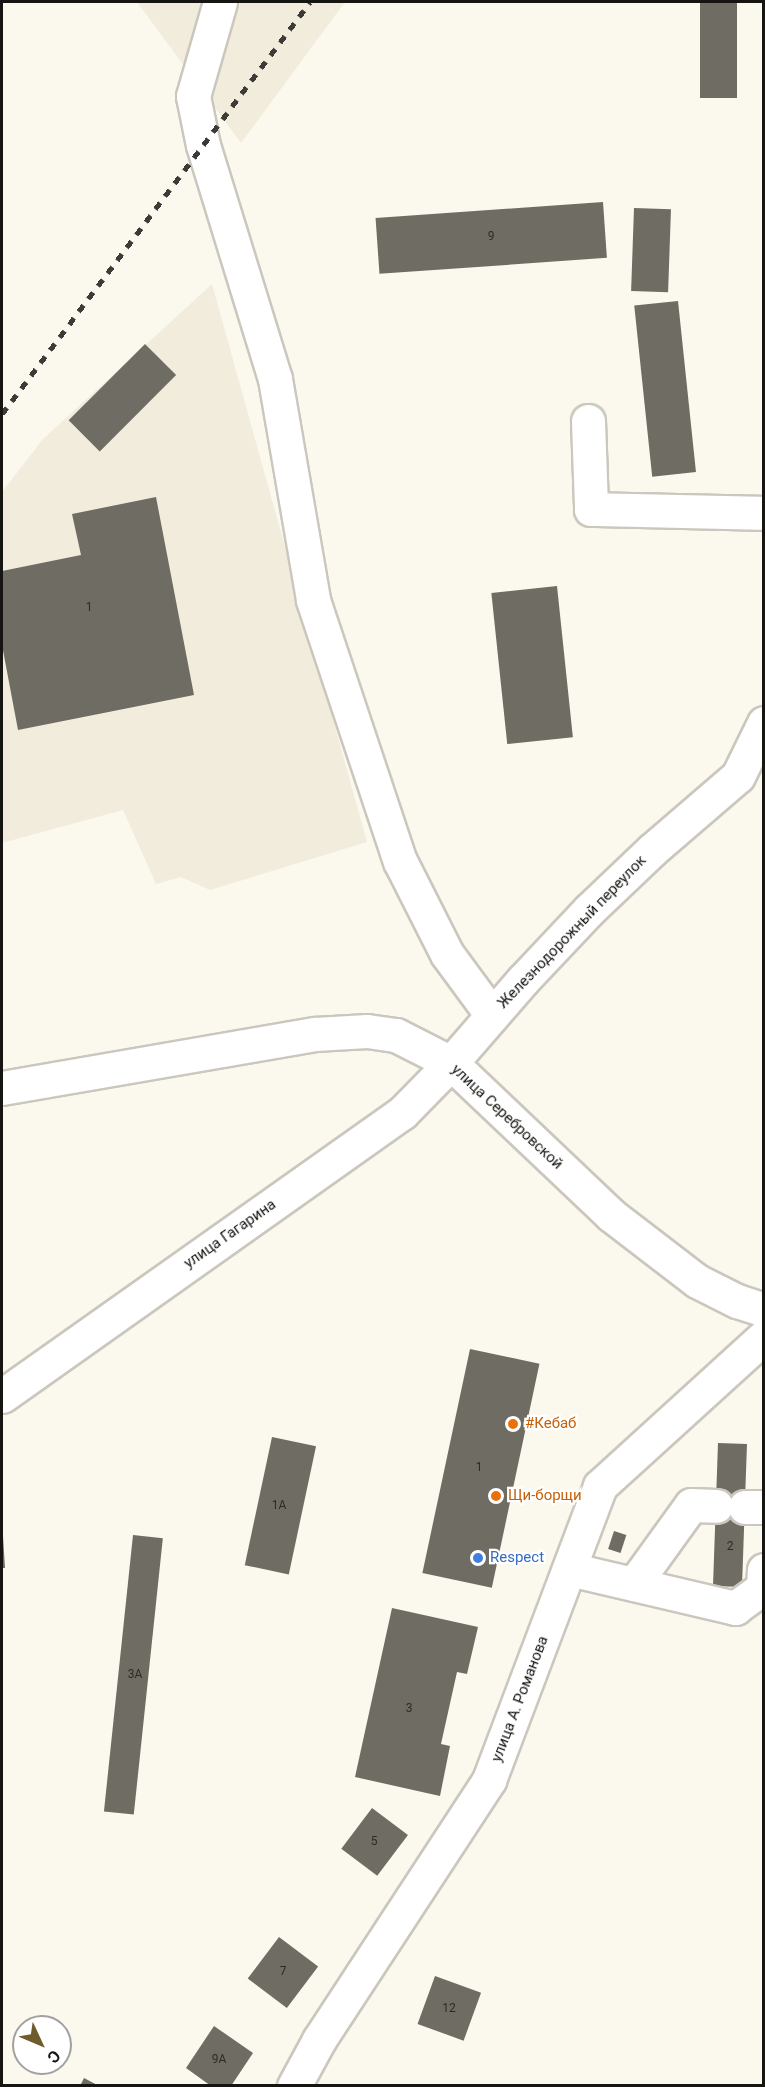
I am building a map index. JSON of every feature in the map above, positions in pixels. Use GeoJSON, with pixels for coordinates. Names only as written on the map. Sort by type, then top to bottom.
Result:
{"type":"FeatureCollection","features":[{"type":"Feature","properties":{"kind":"street"},"geometry":{"type":"LineString","coordinates":[[220,2],[193,96],[203,145],[275,379],[313,600],[400,861],[447,954],[492,1015]]}},
{"type":"Feature","properties":{"kind":"street"},"geometry":{"type":"LineString","coordinates":[[588,421],[591,508],[764,513]]}},
{"type":"Feature","properties":{"kind":"street","name":"Железнодорожный переулок"},"geometry":{"type":"LineString","coordinates":[[451,1064],[492,1015],[589,910],[652,850],[738,776],[764,723]]}},
{"type":"Feature","properties":{"kind":"street","name":"улица Серебровской"},"geometry":{"type":"LineString","coordinates":[[2,1088],[315,1034],[367,1031],[396,1035],[451,1064],[611,1215],[697,1281],[737,1301],[764,1310]]}},
{"type":"Feature","properties":{"kind":"street","name":"улица Гагарина"},"geometry":{"type":"LineString","coordinates":[[2,1396],[402,1113],[451,1064]]}},
{"type":"Feature","properties":{"kind":"street","name":"улица А. Романова"},"geometry":{"type":"LineString","coordinates":[[294,2085],[319,2040],[489,1780],[600,1486],[764,1337]]}},
{"type":"Feature","properties":{"kind":"street"},"geometry":{"type":"LineString","coordinates":[[634,1584],[691,1505],[742,1507]]}},
{"type":"Feature","properties":{"kind":"street"},"geometry":{"type":"LineString","coordinates":[[569,1569],[735,1608],[763,1588],[764,1570]]}},
{"type":"Feature","properties":{"kind":"shaded area"},"geometry":{"type":"Polygon","coordinates":[[[137,2],[345,2],[241,143],[137,2]]]}},
{"type":"Feature","properties":{"kind":"shaded area"},"geometry":{"type":"Polygon","coordinates":[[[212,284],[367,842],[210,890],[181,877],[156,884],[123,810],[2,843],[2,492],[43,439],[212,284]]]}},
{"type":"Feature","properties":{"kind":"building"},"geometry":{"type":"Polygon","coordinates":[[[700,2],[737,2],[737,98],[700,98],[700,2]]]}},
{"type":"Feature","properties":{"kind":"building"},"geometry":{"type":"Polygon","coordinates":[[[603,202],[607,258],[379,274],[376,218],[603,202]]]}},
{"type":"Feature","properties":{"kind":"building"},"geometry":{"type":"Polygon","coordinates":[[[634,208],[671,209],[668,292],[631,291],[634,208]]]}},
{"type":"Feature","properties":{"kind":"building"},"geometry":{"type":"Polygon","coordinates":[[[678,301],[696,472],[652,477],[634,306],[678,301]]]}},
{"type":"Feature","properties":{"kind":"building"},"geometry":{"type":"Polygon","coordinates":[[[145,344],[176,375],[100,451],[69,420],[145,344]]]}},
{"type":"Feature","properties":{"kind":"building"},"geometry":{"type":"Polygon","coordinates":[[[156,497],[194,695],[18,730],[2,645],[2,571],[81,555],[72,514],[156,497]]]}},
{"type":"Feature","properties":{"kind":"building"},"geometry":{"type":"Polygon","coordinates":[[[557,586],[573,737],[507,744],[491,593],[557,586]]]}},
{"type":"Feature","properties":{"kind":"building"},"geometry":{"type":"Polygon","coordinates":[[[470,1349],[539,1364],[492,1588],[422,1573],[470,1349]]]}},
{"type":"Feature","properties":{"kind":"building"},"geometry":{"type":"Polygon","coordinates":[[[272,1437],[316,1446],[289,1574],[245,1565],[272,1437]]]}},
{"type":"Feature","properties":{"kind":"building"},"geometry":{"type":"Polygon","coordinates":[[[718,1443],[747,1444],[742,1587],[713,1586],[718,1443]]]}},
{"type":"Feature","properties":{"kind":"building"},"geometry":{"type":"Polygon","coordinates":[[[614,1531],[626,1535],[620,1553],[608,1549],[614,1531]]]}},
{"type":"Feature","properties":{"kind":"building"},"geometry":{"type":"Polygon","coordinates":[[[133,1535],[163,1538],[134,1815],[104,1811],[133,1535]]]}},
{"type":"Feature","properties":{"kind":"building"},"geometry":{"type":"Polygon","coordinates":[[[3,1536],[5,1568],[2,1568],[3,1536]]]}},
{"type":"Feature","properties":{"kind":"building"},"geometry":{"type":"Polygon","coordinates":[[[392,1608],[478,1627],[467,1674],[457,1672],[441,1744],[450,1746],[440,1796],[355,1777],[392,1608]]]}},
{"type":"Feature","properties":{"kind":"building"},"geometry":{"type":"Polygon","coordinates":[[[372,1808],[408,1835],[377,1876],[341,1849],[372,1808]]]}},
{"type":"Feature","properties":{"kind":"building"},"geometry":{"type":"Polygon","coordinates":[[[279,1937],[318,1966],[287,2008],[248,1979],[279,1937]]]}},
{"type":"Feature","properties":{"kind":"building"},"geometry":{"type":"Polygon","coordinates":[[[435,1976],[481,1993],[464,2041],[418,2024],[435,1976]]]}},
{"type":"Feature","properties":{"kind":"building"},"geometry":{"type":"Polygon","coordinates":[[[214,2026],[253,2053],[231,2086],[211,2086],[186,2068],[214,2026]]]}},
{"type":"Feature","properties":{"kind":"building"},"geometry":{"type":"Polygon","coordinates":[[[84,2078],[99,2086],[80,2086],[84,2078]]]}},
{"type":"Feature","properties":{"kind":"railway"},"geometry":{"type":"LineString","coordinates":[[2,414],[310,2]]}},
{"type":"Feature","properties":{"kind":"place","name":"#Кебаб"},"geometry":{"type":"Point","coordinates":[513,1424]}},
{"type":"Feature","properties":{"kind":"place","name":"Щи-борщи"},"geometry":{"type":"Point","coordinates":[496,1496]}},
{"type":"Feature","properties":{"kind":"place","name":"Respect"},"geometry":{"type":"Point","coordinates":[478,1558]}}]}
